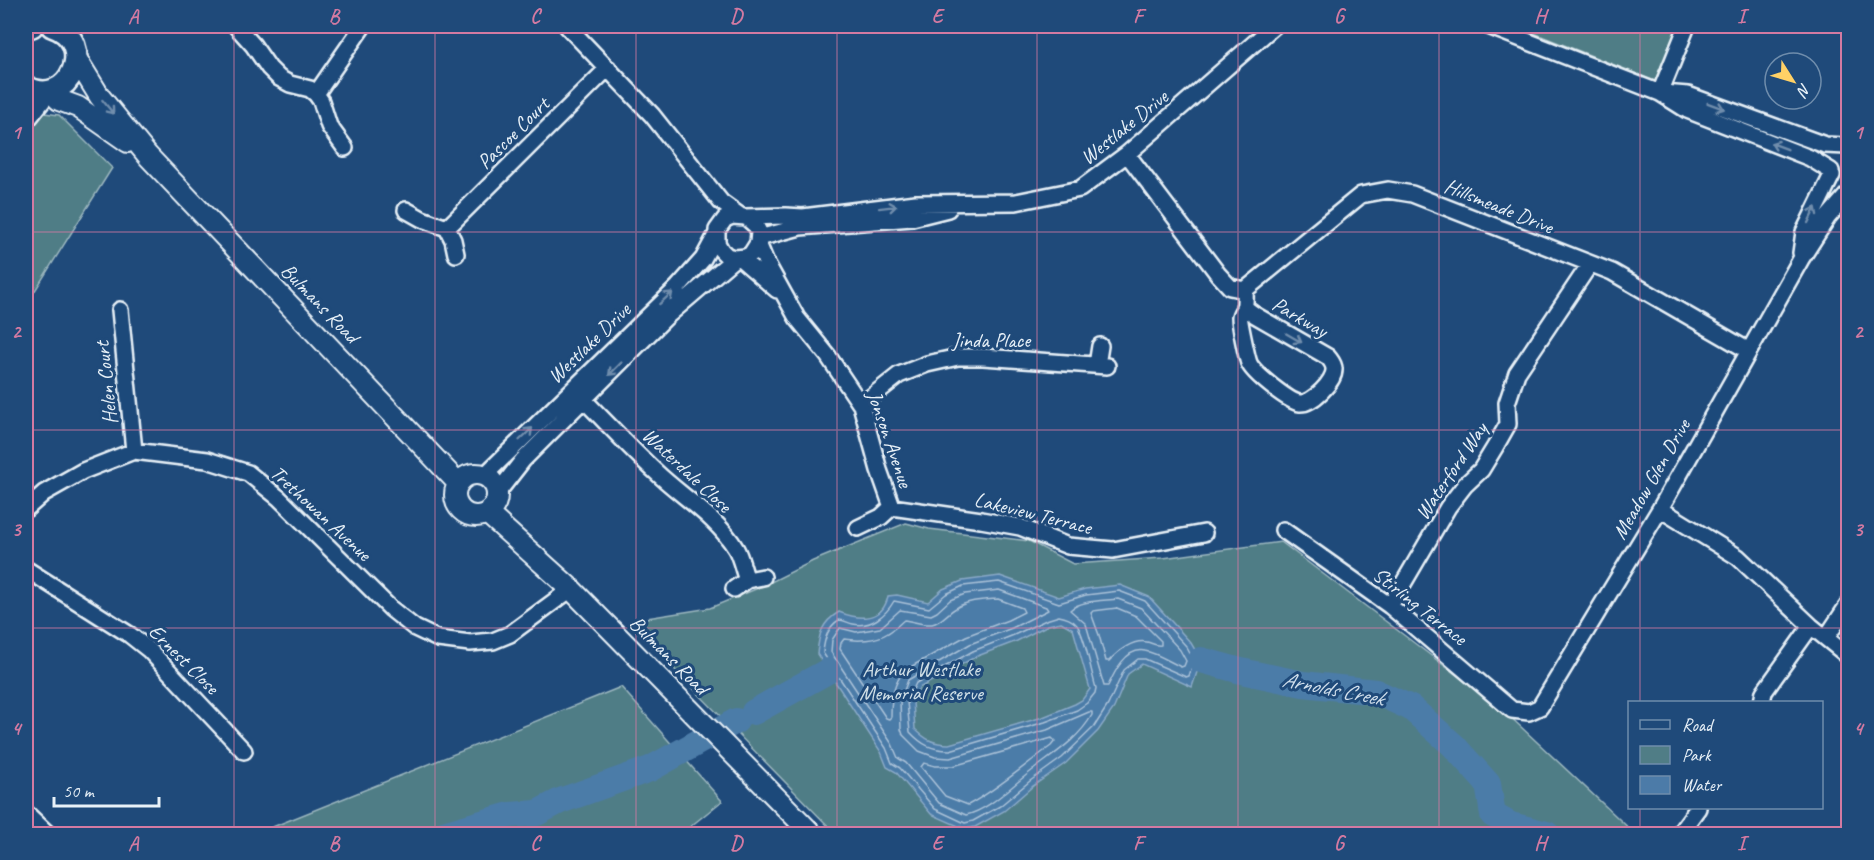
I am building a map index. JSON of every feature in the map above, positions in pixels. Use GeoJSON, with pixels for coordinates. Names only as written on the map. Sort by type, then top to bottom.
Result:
{"type":"FeatureCollection","features":[{"type":"Feature","properties":{"kind":"main road"},"geometry":{"type":"LineString","coordinates":[[26,28],[32,26]]}},
{"type":"Feature","properties":{"kind":"main road"},"geometry":{"type":"LineString","coordinates":[[52,26],[64,32],[71,40],[76,54]]}},
{"type":"Feature","properties":{"kind":"main road"},"geometry":{"type":"LineString","coordinates":[[26,117],[40,90],[66,83],[71,75],[76,54],[78,26]]}},
{"type":"Feature","properties":{"kind":"street"},"geometry":{"type":"LineString","coordinates":[[236,26],[279,78],[290,84],[310,89],[316,94],[321,101],[329,126],[345,148]]}},
{"type":"Feature","properties":{"kind":"street"},"geometry":{"type":"LineString","coordinates":[[316,94],[363,26]]}},
{"type":"Feature","properties":{"kind":"street"},"geometry":{"type":"LineString","coordinates":[[567,26],[652,115],[721,202],[756,225],[758,241],[751,254],[737,258],[727,256],[721,250],[717,243],[714,211],[701,178]]}},
{"type":"Feature","properties":{"kind":"street","name":"Westlake Drive"},"geometry":{"type":"LineString","coordinates":[[743,216],[803,217],[916,203],[1016,202],[1080,189],[1127,154],[1274,26]]}},
{"type":"Feature","properties":{"kind":"street"},"geometry":{"type":"LineString","coordinates":[[1488,26],[1660,93],[1687,110],[1810,158],[1832,173],[1840,185],[1848,188]]}},
{"type":"Feature","properties":{"kind":"street"},"geometry":{"type":"LineString","coordinates":[[1660,93],[1687,26]]}},
{"type":"Feature","properties":{"kind":"street","name":"Bulmans Road"},"geometry":{"type":"LineString","coordinates":[[76,54],[100,97],[148,156],[458,483]]}},
{"type":"Feature","properties":{"kind":"street","name":"Pascoe Court"},"geometry":{"type":"LineString","coordinates":[[447,228],[608,69]]}},
{"type":"Feature","properties":{"kind":"street","name":"Bulmans Road"},"geometry":{"type":"LineString","coordinates":[[40,90],[78,107],[148,156]]}},
{"type":"Feature","properties":{"kind":"street"},"geometry":{"type":"LineString","coordinates":[[1660,93],[1688,95],[1825,146],[1847,146]]}},
{"type":"Feature","properties":{"kind":"street","name":"Meadow Glen Drive"},"geometry":{"type":"LineString","coordinates":[[1801,259],[1804,232],[1832,173],[1833,159],[1836,153],[1847,146]]}},
{"type":"Feature","properties":{"kind":"street","name":"Parkway"},"geometry":{"type":"LineString","coordinates":[[1127,154],[1218,274],[1230,287],[1245,290]]}},
{"type":"Feature","properties":{"kind":"street","name":"Hillsmeade Drive"},"geometry":{"type":"LineString","coordinates":[[1245,290],[1361,195],[1389,190],[1412,194],[1612,272],[1749,351]]}},
{"type":"Feature","properties":{"kind":"street","name":"Meadow Glen Drive"},"geometry":{"type":"LineString","coordinates":[[1529,712],[1540,707],[1551,690],[1660,509],[1801,259],[1827,217],[1848,194]]}},
{"type":"Feature","properties":{"kind":"street","name":"Westlake Drive"},"geometry":{"type":"LineString","coordinates":[[758,241],[800,227],[912,218],[974,202]]}},
{"type":"Feature","properties":{"kind":"street"},"geometry":{"type":"LineString","coordinates":[[406,210],[422,219],[447,228],[456,254]]}},
{"type":"Feature","properties":{"kind":"street"},"geometry":{"type":"LineString","coordinates":[[716,232],[725,219],[743,216]]}},
{"type":"Feature","properties":{"kind":"street","name":"Westlake Drive"},"geometry":{"type":"LineString","coordinates":[[484,475],[678,287],[703,259],[716,232]]}},
{"type":"Feature","properties":{"kind":"street","name":"Jonson Avenue"},"geometry":{"type":"LineString","coordinates":[[758,241],[765,260],[797,318],[828,356],[861,405],[892,507]]}},
{"type":"Feature","properties":{"kind":"street","name":"Westlake Drive"},"geometry":{"type":"LineString","coordinates":[[498,492],[523,460],[666,317],[737,258]]}},
{"type":"Feature","properties":{"kind":"street","name":"Jonson Avenue"},"geometry":{"type":"LineString","coordinates":[[737,258],[786,298]]}},
{"type":"Feature","properties":{"kind":"street","name":"Waterford Way"},"geometry":{"type":"LineString","coordinates":[[1390,606],[1448,507],[1465,485],[1481,470],[1496,447],[1508,424],[1507,403],[1516,373],[1590,264]]}},
{"type":"Feature","properties":{"kind":"street"},"geometry":{"type":"LineString","coordinates":[[1244,307],[1245,290]]}},
{"type":"Feature","properties":{"kind":"street","name":"Parkway"},"geometry":{"type":"LineString","coordinates":[[1244,307],[1328,357],[1335,371],[1331,381],[1316,396],[1307,402],[1299,403],[1255,371],[1249,362],[1240,317],[1244,307]]}},
{"type":"Feature","properties":{"kind":"street","name":"Helen Court"},"geometry":{"type":"LineString","coordinates":[[120,310],[134,451]]}},
{"type":"Feature","properties":{"kind":"street","name":"Jinda Place"},"geometry":{"type":"LineString","coordinates":[[861,405],[899,375],[927,364],[958,357],[983,357],[1102,366],[1100,346]]}},
{"type":"Feature","properties":{"kind":"street","name":"Waterdale Close"},"geometry":{"type":"LineString","coordinates":[[584,400],[640,458],[725,534],[737,550],[740,584],[763,577]]}},
{"type":"Feature","properties":{"kind":"street","name":"Trethowan Avenue"},"geometry":{"type":"LineString","coordinates":[[26,509],[44,493],[83,471],[134,451],[207,460],[248,473],[279,498],[391,609],[415,628],[438,639],[470,643],[493,641],[510,634],[570,589]]}},
{"type":"Feature","properties":{"kind":"street"},"geometry":{"type":"LineString","coordinates":[[470,474],[484,475],[494,482],[498,492],[495,504],[487,513],[473,516],[460,509],[454,496],[458,483],[470,474]]}},
{"type":"Feature","properties":{"kind":"street"},"geometry":{"type":"LineString","coordinates":[[858,528],[881,517],[892,507]]}},
{"type":"Feature","properties":{"kind":"street","name":"Lakeview Terrace"},"geometry":{"type":"LineString","coordinates":[[892,507],[1020,527],[1068,546],[1098,550],[1113,550],[1204,533]]}},
{"type":"Feature","properties":{"kind":"street"},"geometry":{"type":"LineString","coordinates":[[1660,509],[1738,557],[1811,626],[1848,656]]}},
{"type":"Feature","properties":{"kind":"street","name":"Bulmans Road"},"geometry":{"type":"LineString","coordinates":[[487,513],[570,589],[812,834]]}},
{"type":"Feature","properties":{"kind":"street","name":"Stirling Terrace"},"geometry":{"type":"LineString","coordinates":[[1283,530],[1390,606],[1512,710],[1529,712]]}},
{"type":"Feature","properties":{"kind":"street","name":"Ernest Close"},"geometry":{"type":"LineString","coordinates":[[26,569],[130,635],[149,650],[244,751]]}},
{"type":"Feature","properties":{"kind":"street"},"geometry":{"type":"LineString","coordinates":[[1826,638],[1848,605]]}},
{"type":"Feature","properties":{"kind":"street"},"geometry":{"type":"LineString","coordinates":[[1761,701],[1764,692],[1811,626]]}},
{"type":"Feature","properties":{"kind":"street"},"geometry":{"type":"LineString","coordinates":[[1679,834],[1697,809]]}},
{"type":"Feature","properties":{"kind":"street"},"geometry":{"type":"LineString","coordinates":[[26,813],[48,834]]}},
{"type":"Feature","properties":{"kind":"green space"},"geometry":{"type":"Polygon","coordinates":[[[1516,26],[1678,26],[1655,81],[1516,26]]]}},
{"type":"Feature","properties":{"kind":"green space"},"geometry":{"type":"Polygon","coordinates":[[[44,113],[59,115],[112,168],[26,305],[26,126],[44,113]]]}},
{"type":"Feature","properties":{"kind":"green space","name":"Arthur Westlake Memorial Reserve"},"geometry":{"type":"Polygon","coordinates":[[[906,523],[929,529],[1029,541],[1073,564],[1163,558],[1281,542],[1504,711],[1635,834],[1462,834],[1457,830],[1453,834],[836,834],[632,626],[647,618],[710,608],[763,586],[813,561],[906,523]]]}},
{"type":"Feature","properties":{"kind":"green space"},"geometry":{"type":"Polygon","coordinates":[[[621,687],[722,801],[681,834],[255,834],[621,687]]]}},
{"type":"Feature","properties":{"kind":"water"},"geometry":{"type":"Polygon","coordinates":[[[1000,576],[1059,597],[1085,589],[1120,585],[1149,597],[1191,643],[1201,660],[1192,687],[1142,664],[1128,674],[1114,708],[1098,731],[1066,763],[1033,786],[1004,811],[975,827],[965,829],[931,814],[896,772],[887,767],[881,752],[817,654],[820,635],[825,625],[839,612],[854,617],[869,617],[881,611],[888,596],[897,595],[928,602],[943,589],[962,581],[1000,576]],[[1061,622],[1048,625],[1017,641],[975,657],[919,688],[913,702],[915,729],[930,740],[949,744],[1043,717],[1082,700],[1090,689],[1073,629],[1061,622]]]}},
{"type":"Feature","properties":{"kind":"waterway","name":"Arnolds Creek"},"geometry":{"type":"LineString","coordinates":[[1201,660],[1303,684],[1376,692],[1411,708],[1453,745],[1488,784],[1493,815],[1511,825],[1547,834]]}},
{"type":"Feature","properties":{"kind":"waterway"},"geometry":{"type":"LineString","coordinates":[[754,712],[828,671]]}},
{"type":"Feature","properties":{"kind":"waterway"},"geometry":{"type":"LineString","coordinates":[[443,834],[510,815],[537,813],[560,801],[650,769],[736,721]]}}]}
